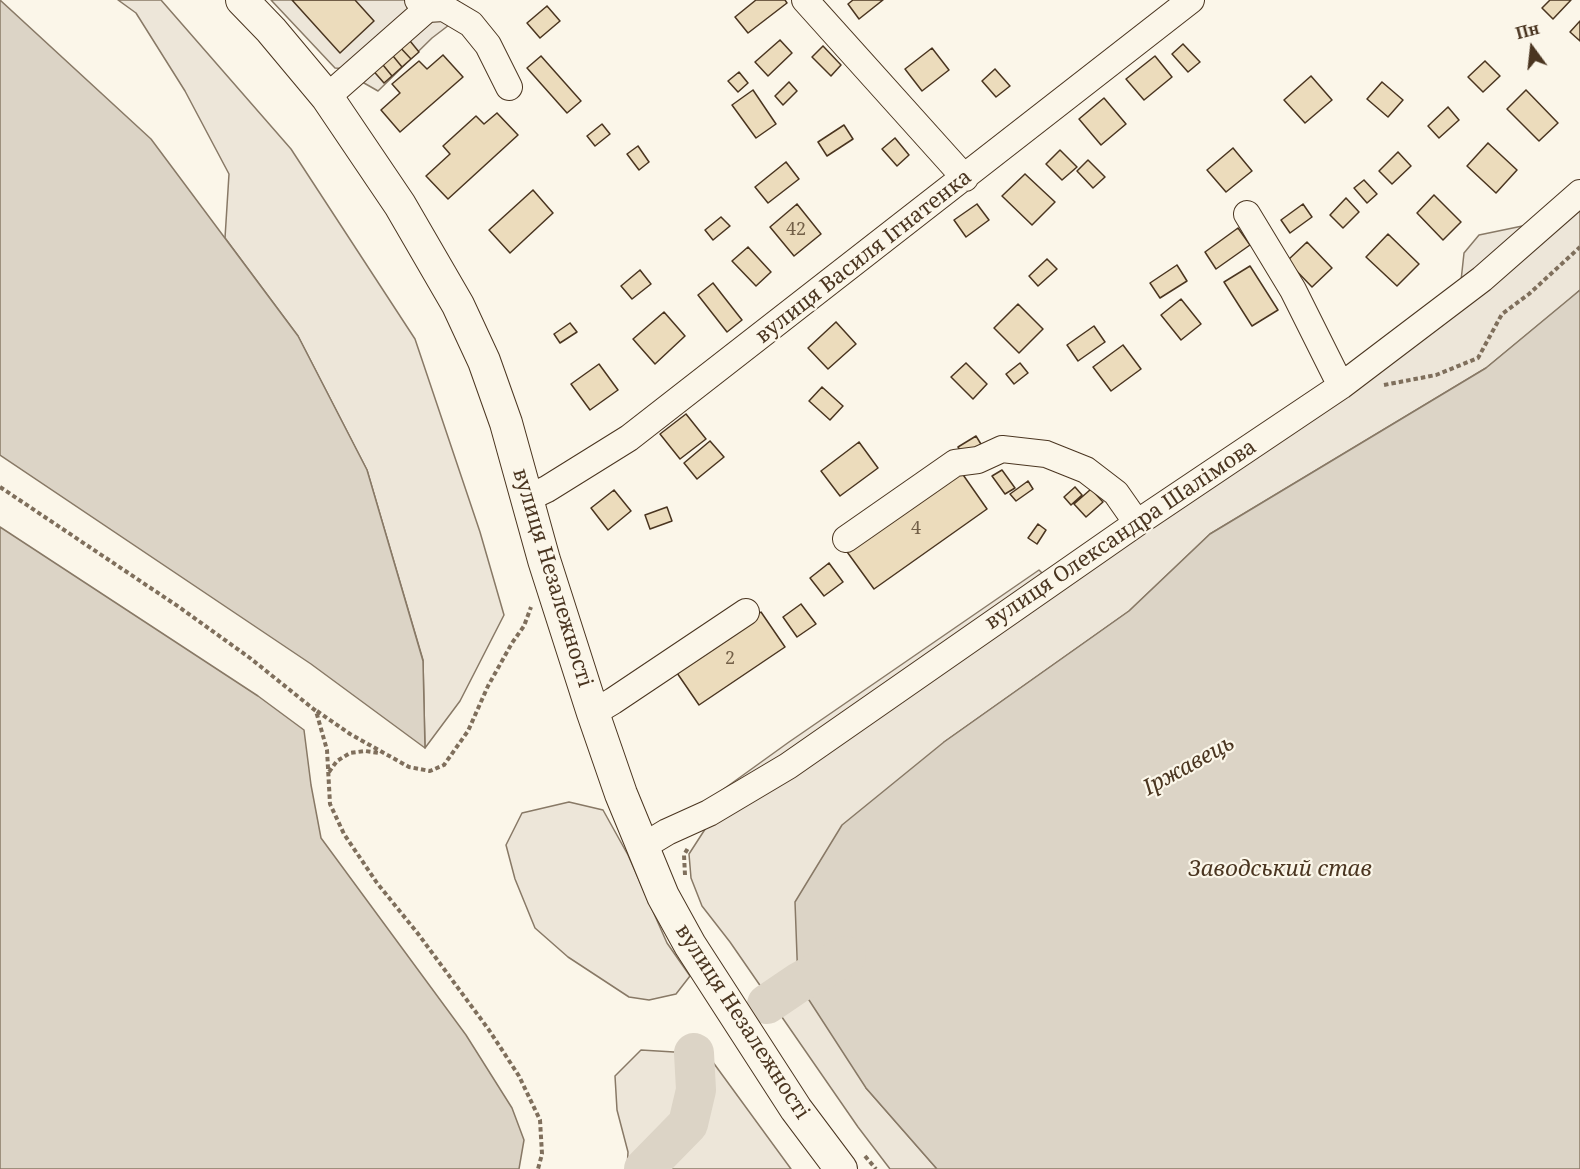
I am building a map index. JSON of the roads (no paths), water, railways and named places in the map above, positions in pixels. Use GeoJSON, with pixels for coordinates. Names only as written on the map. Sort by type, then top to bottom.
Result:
{"type":"FeatureCollection","features":[{"type":"Feature","properties":{"kind":"main road","name":"вулиця Незалежності"},"geometry":{"type":"LineString","coordinates":[[242,0],[327,97],[400,205],[458,305],[484,361],[506,423],[526,499],[593,713],[642,847],[663,896],[690,945],[796,1109],[853,1162]]}},
{"type":"Feature","properties":{"kind":"street"},"geometry":{"type":"LineString","coordinates":[[805,0],[965,178]]}},
{"type":"Feature","properties":{"kind":"street","name":"вулиця Василя Ігнатенка"},"geometry":{"type":"LineString","coordinates":[[526,499],[547,489],[629,438],[1191,0]]}},
{"type":"Feature","properties":{"kind":"street"},"geometry":{"type":"LineString","coordinates":[[327,97],[427,3],[444,8],[471,24],[488,45],[508,87]]}},
{"type":"Feature","properties":{"kind":"street","name":"вулиця Олександра Шалімова"},"geometry":{"type":"LineString","coordinates":[[642,847],[667,832],[709,813],[788,766],[1137,522],[1341,386],[1482,279],[1580,193]]}},
{"type":"Feature","properties":{"kind":"street"},"geometry":{"type":"LineString","coordinates":[[1247,214],[1293,290],[1341,386]]}},
{"type":"Feature","properties":{"kind":"street"},"geometry":{"type":"LineString","coordinates":[[846,538],[955,463],[978,460],[1002,449],[1046,454],[1086,470],[1116,493],[1137,522]]}},
{"type":"Feature","properties":{"kind":"street"},"geometry":{"type":"LineString","coordinates":[[593,713],[746,612]]}},
{"type":"Feature","properties":{"kind":"water"},"geometry":{"type":"Polygon","coordinates":[[[0,0],[151,139],[298,336],[367,470],[423,661],[425,748],[311,664],[0,455],[0,0]]]}},
{"type":"Feature","properties":{"kind":"water","name":"Заводський став"},"geometry":{"type":"Polygon","coordinates":[[[1580,290],[1580,1169],[937,1169],[866,1088],[798,983],[795,902],[842,825],[944,742],[1129,611],[1210,534],[1486,368],[1580,290]]]}},
{"type":"Feature","properties":{"kind":"water"},"geometry":{"type":"Polygon","coordinates":[[[0,527],[258,696],[304,730],[321,838],[466,1035],[512,1108],[524,1140],[519,1169],[0,1169],[0,527]]]}},
{"type":"Feature","properties":{"kind":"waterway","name":"Іржавець"},"geometry":{"type":"LineString","coordinates":[[767,1004],[798,983],[846,956]]}},
{"type":"Feature","properties":{"kind":"waterway"},"geometry":{"type":"LineString","coordinates":[[644,1169],[688,1124],[696,1090],[694,1053]]}}]}
